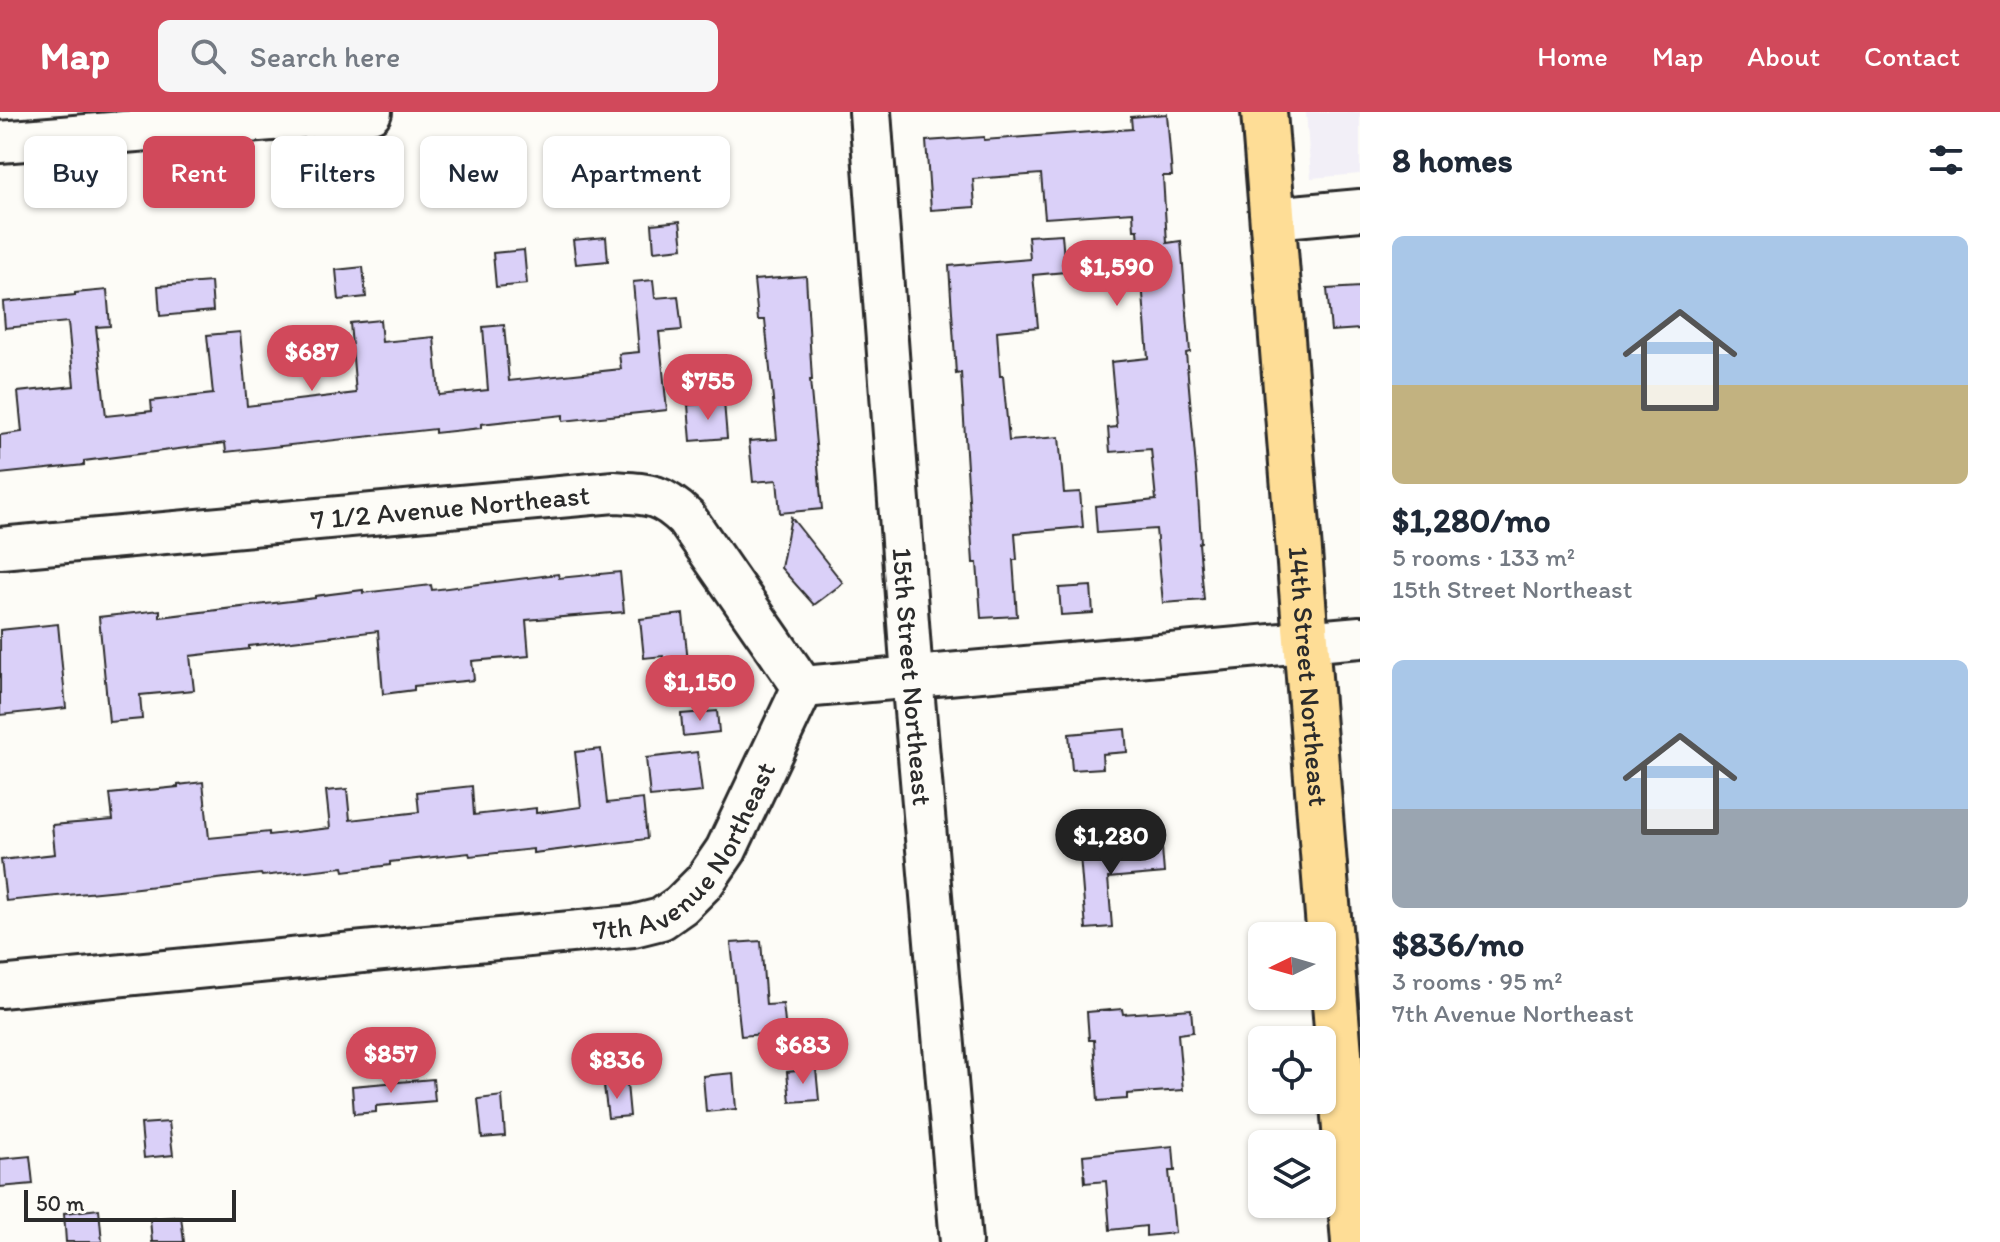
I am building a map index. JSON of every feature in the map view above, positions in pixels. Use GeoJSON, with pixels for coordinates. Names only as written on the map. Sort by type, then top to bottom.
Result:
{"type":"FeatureCollection","features":[{"type":"Feature","properties":{"kind":"main road","name":"14th Street Northeast"},"geometry":{"type":"LineString","coordinates":[[1264,112],[1307,642],[1348,1008],[1354,1242]]}},
{"type":"Feature","properties":{"kind":"street"},"geometry":{"type":"LineString","coordinates":[[0,142],[371,112]]}},
{"type":"Feature","properties":{"kind":"street","name":"15th Street Northeast"},"geometry":{"type":"LineString","coordinates":[[870,112],[912,676],[961,1242]]}},
{"type":"Feature","properties":{"kind":"street"},"geometry":{"type":"LineString","coordinates":[[1272,218],[1360,210]]}},
{"type":"Feature","properties":{"kind":"street","name":"7 1/2 Avenue Northeast"},"geometry":{"type":"LineString","coordinates":[[0,548],[614,492],[648,494],[670,503],[686,518],[803,687]]}},
{"type":"Feature","properties":{"kind":"street"},"geometry":{"type":"LineString","coordinates":[[803,687],[1360,637]]}},
{"type":"Feature","properties":{"kind":"street","name":"7th Avenue Northeast"},"geometry":{"type":"LineString","coordinates":[[0,987],[633,926],[661,919],[681,905],[704,882],[726,850],[803,687]]}},
{"type":"Feature","properties":{"kind":"shaded area"},"geometry":{"type":"Polygon","coordinates":[[[1306,112],[1360,112],[1360,174],[1311,178],[1306,112]]]}},
{"type":"Feature","properties":{"kind":"building"},"geometry":{"type":"Polygon","coordinates":[[[1167,114],[1172,176],[1163,176],[1167,243],[1181,241],[1204,600],[1163,603],[1156,529],[1097,533],[1095,506],[1156,500],[1151,449],[1110,452],[1108,428],[1117,427],[1111,362],[1148,358],[1138,230],[1134,230],[1133,212],[1045,218],[1041,174],[973,179],[975,207],[931,210],[926,141],[1132,129],[1131,117],[1167,114]]]}},
{"type":"Feature","properties":{"kind":"building"},"geometry":{"type":"Polygon","coordinates":[[[680,221],[683,248],[654,251],[652,224],[680,221]]]}},
{"type":"Feature","properties":{"kind":"building"},"geometry":{"type":"Polygon","coordinates":[[[1062,234],[1065,272],[1033,275],[1038,327],[997,331],[1000,376],[1003,376],[1009,441],[1059,437],[1064,493],[1080,492],[1083,527],[1015,533],[1017,560],[1013,560],[1017,616],[981,618],[977,563],[973,563],[961,373],[956,374],[949,266],[1030,259],[1028,236],[1062,234]]]}},
{"type":"Feature","properties":{"kind":"building"},"geometry":{"type":"Polygon","coordinates":[[[606,237],[608,261],[576,264],[573,240],[606,237]]]}},
{"type":"Feature","properties":{"kind":"building"},"geometry":{"type":"Polygon","coordinates":[[[524,250],[527,284],[496,287],[493,253],[524,250]]]}},
{"type":"Feature","properties":{"kind":"building"},"geometry":{"type":"Polygon","coordinates":[[[363,267],[366,297],[339,300],[336,270],[363,267]]]}},
{"type":"Feature","properties":{"kind":"building"},"geometry":{"type":"Polygon","coordinates":[[[806,276],[810,380],[822,509],[780,513],[777,480],[753,482],[749,441],[777,439],[765,320],[758,320],[754,280],[806,276]]]}},
{"type":"Feature","properties":{"kind":"building"},"geometry":{"type":"Polygon","coordinates":[[[653,280],[655,298],[678,296],[682,330],[659,332],[667,410],[563,421],[563,415],[481,424],[481,428],[435,433],[435,429],[226,452],[225,443],[84,461],[84,465],[0,474],[0,435],[22,432],[18,392],[74,386],[68,322],[5,328],[3,302],[107,290],[110,326],[96,327],[106,416],[152,411],[151,401],[213,394],[207,335],[240,332],[247,406],[356,393],[350,323],[380,320],[382,342],[434,337],[439,395],[488,390],[483,327],[504,325],[509,381],[621,369],[619,354],[639,352],[633,282],[653,280]]]}},
{"type":"Feature","properties":{"kind":"building"},"geometry":{"type":"Polygon","coordinates":[[[211,282],[213,311],[160,316],[158,286],[211,282]]]}},
{"type":"Feature","properties":{"kind":"building"},"geometry":{"type":"Polygon","coordinates":[[[1360,287],[1360,329],[1331,331],[1327,289],[1360,287]]]}},
{"type":"Feature","properties":{"kind":"building"},"geometry":{"type":"Polygon","coordinates":[[[724,402],[727,438],[691,441],[688,405],[724,402]]]}},
{"type":"Feature","properties":{"kind":"building"},"geometry":{"type":"Polygon","coordinates":[[[791,517],[843,583],[814,605],[781,568],[791,517]]]}},
{"type":"Feature","properties":{"kind":"building"},"geometry":{"type":"Polygon","coordinates":[[[620,572],[624,612],[526,620],[529,656],[472,661],[474,680],[414,686],[414,690],[383,694],[378,631],[190,656],[194,690],[140,695],[142,719],[109,722],[99,617],[160,610],[160,617],[363,590],[363,593],[431,585],[432,590],[558,574],[559,578],[620,572]]]}},
{"type":"Feature","properties":{"kind":"building"},"geometry":{"type":"Polygon","coordinates":[[[1091,586],[1093,613],[1061,615],[1059,588],[1091,586]]]}},
{"type":"Feature","properties":{"kind":"building"},"geometry":{"type":"Polygon","coordinates":[[[683,614],[692,701],[668,703],[663,656],[644,658],[640,619],[683,614]]]}},
{"type":"Feature","properties":{"kind":"building"},"geometry":{"type":"Polygon","coordinates":[[[58,624],[66,708],[0,715],[0,630],[58,624]]]}},
{"type":"Feature","properties":{"kind":"building"},"geometry":{"type":"Polygon","coordinates":[[[717,711],[719,732],[683,736],[681,714],[717,711]]]}},
{"type":"Feature","properties":{"kind":"building"},"geometry":{"type":"Polygon","coordinates":[[[1125,729],[1127,752],[1102,754],[1103,768],[1072,770],[1069,734],[1125,729]]]}},
{"type":"Feature","properties":{"kind":"building"},"geometry":{"type":"Polygon","coordinates":[[[601,749],[607,803],[643,799],[647,839],[533,853],[533,849],[470,856],[469,853],[344,871],[343,867],[261,874],[6,901],[1,860],[55,854],[52,825],[113,820],[110,794],[203,782],[209,838],[330,828],[326,791],[347,789],[350,820],[419,812],[417,792],[472,786],[474,815],[536,808],[536,813],[581,807],[575,752],[601,749]]]}},
{"type":"Feature","properties":{"kind":"building"},"geometry":{"type":"Polygon","coordinates":[[[697,752],[702,792],[650,797],[646,758],[697,752]]]}},
{"type":"Feature","properties":{"kind":"building"},"geometry":{"type":"Polygon","coordinates":[[[1104,841],[1105,853],[1162,848],[1164,873],[1108,878],[1112,927],[1086,929],[1079,843],[1104,841]]]}},
{"type":"Feature","properties":{"kind":"building"},"geometry":{"type":"Polygon","coordinates":[[[761,941],[766,1005],[783,1004],[786,1032],[741,1036],[731,943],[761,941]]]}},
{"type":"Feature","properties":{"kind":"building"},"geometry":{"type":"Polygon","coordinates":[[[1122,1009],[1123,1014],[1191,1009],[1193,1032],[1178,1034],[1183,1090],[1127,1094],[1127,1099],[1098,1101],[1094,1040],[1089,1040],[1087,1012],[1122,1009]]]}},
{"type":"Feature","properties":{"kind":"building"},"geometry":{"type":"Polygon","coordinates":[[[816,1069],[819,1100],[790,1102],[787,1072],[816,1069]]]}},
{"type":"Feature","properties":{"kind":"building"},"geometry":{"type":"Polygon","coordinates":[[[733,1073],[736,1109],[706,1112],[703,1076],[733,1073]]]}},
{"type":"Feature","properties":{"kind":"building"},"geometry":{"type":"Polygon","coordinates":[[[433,1079],[435,1101],[376,1106],[376,1112],[354,1114],[352,1086],[433,1079]]]}},
{"type":"Feature","properties":{"kind":"building"},"geometry":{"type":"Polygon","coordinates":[[[627,1084],[630,1116],[608,1118],[604,1086],[627,1084]]]}},
{"type":"Feature","properties":{"kind":"building"},"geometry":{"type":"Polygon","coordinates":[[[502,1096],[505,1136],[482,1138],[478,1099],[502,1096]]]}},
{"type":"Feature","properties":{"kind":"building"},"geometry":{"type":"Polygon","coordinates":[[[169,1122],[173,1155],[144,1158],[141,1124],[169,1122]]]}},
{"type":"Feature","properties":{"kind":"building"},"geometry":{"type":"Polygon","coordinates":[[[1173,1146],[1175,1171],[1169,1171],[1175,1233],[1146,1236],[1146,1226],[1110,1230],[1106,1181],[1085,1183],[1083,1155],[1173,1146]]]}},
{"type":"Feature","properties":{"kind":"building"},"geometry":{"type":"Polygon","coordinates":[[[30,1156],[33,1184],[0,1187],[0,1159],[30,1156]]]}},
{"type":"Feature","properties":{"kind":"building"},"geometry":{"type":"Polygon","coordinates":[[[99,1209],[102,1242],[66,1242],[64,1213],[99,1209]]]}},
{"type":"Feature","properties":{"kind":"building"},"geometry":{"type":"Polygon","coordinates":[[[181,1216],[184,1242],[152,1242],[150,1219],[181,1216]]]}}]}
